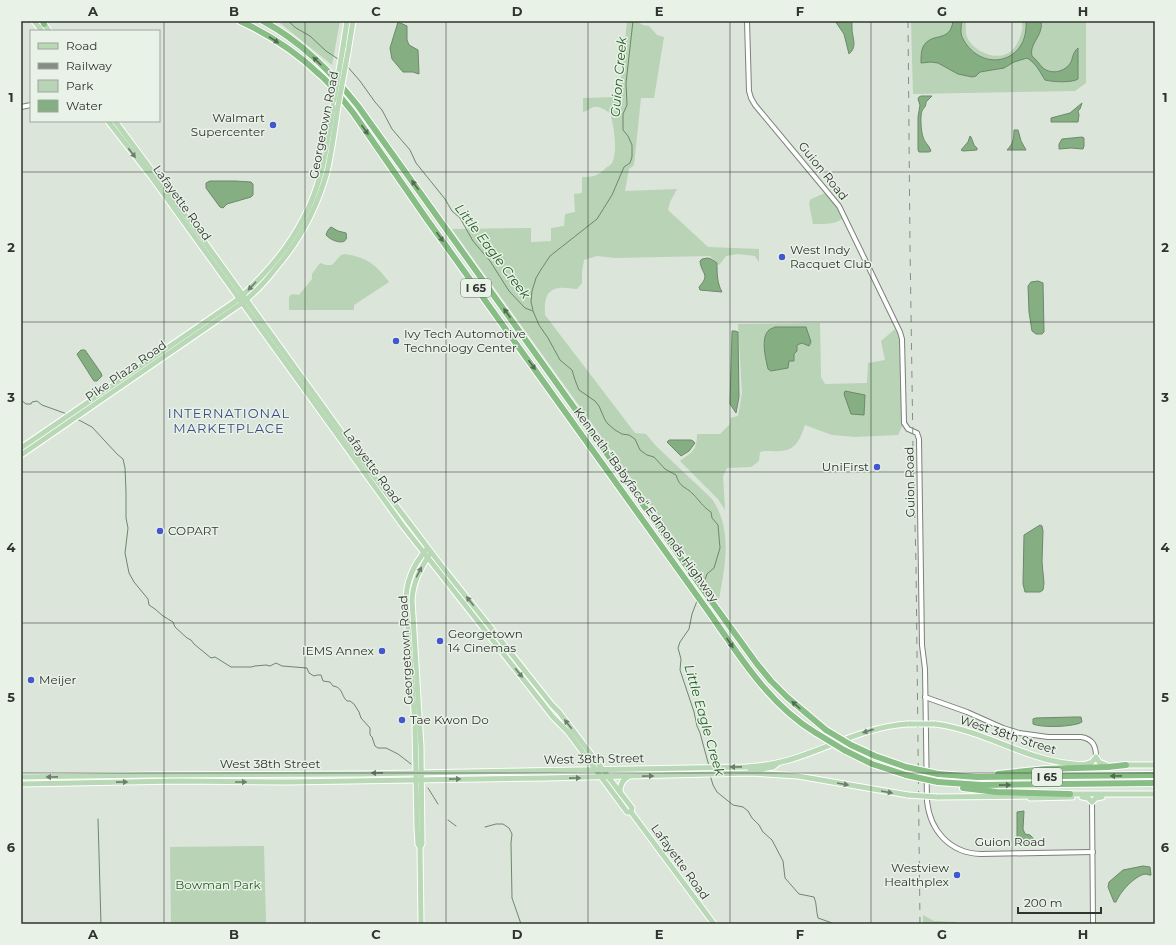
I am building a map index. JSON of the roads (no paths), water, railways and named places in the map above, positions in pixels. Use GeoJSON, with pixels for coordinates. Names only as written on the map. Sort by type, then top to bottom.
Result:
{"type":"FeatureCollection","features":[{"type":"Feature","properties":{"kind":"highway","name":"Kenneth \"Babyface\" Edmonds Highway"},"geometry":{"type":"LineString","coordinates":[[240,21],[261,32],[301,58],[321,75],[342,99],[688,582],[748,669],[765,690],[791,715],[805,726],[844,750],[872,764],[906,775],[938,782],[982,785],[1155,783]]}},
{"type":"Feature","properties":{"kind":"highway","name":"Kenneth \"Babyface\" Edmonds Highway"},"geometry":{"type":"LineString","coordinates":[[263,21],[288,36],[307,51],[339,82],[358,106],[712,602],[771,680],[787,697],[826,730],[875,756],[906,767],[938,774],[986,778],[1155,775]]}},
{"type":"Feature","properties":{"kind":"highway"},"geometry":{"type":"LineString","coordinates":[[963,777],[1126,765]]}},
{"type":"Feature","properties":{"kind":"highway"},"geometry":{"type":"LineString","coordinates":[[938,782],[955,787],[995,792],[1070,794]]}},
{"type":"Feature","properties":{"kind":"main road"},"geometry":{"type":"LineString","coordinates":[[34,21],[43,24]]}},
{"type":"Feature","properties":{"kind":"main road","name":"Georgetown Road"},"geometry":{"type":"LineString","coordinates":[[242,299],[282,254],[306,214],[316,190],[321,171],[347,21]]}},
{"type":"Feature","properties":{"kind":"main road","name":"Georgetown Road"},"geometry":{"type":"LineString","coordinates":[[242,299],[266,281],[288,254],[301,235],[311,216],[326,173],[353,21]]}},
{"type":"Feature","properties":{"kind":"main road","name":"Lafayette Road"},"geometry":{"type":"LineString","coordinates":[[109,122],[430,550],[603,769],[632,808],[631,812],[714,924]]}},
{"type":"Feature","properties":{"kind":"main road","name":"Lafayette Road"},"geometry":{"type":"LineString","coordinates":[[116,122],[159,179],[331,427],[424,552],[586,756],[627,812],[631,812]]}},
{"type":"Feature","properties":{"kind":"main road","name":"Pike Plaza Road"},"geometry":{"type":"LineString","coordinates":[[21,448],[190,336],[242,299]]}},
{"type":"Feature","properties":{"kind":"main road","name":"Pike Plaza Road"},"geometry":{"type":"LineString","coordinates":[[21,454],[84,412],[166,352]]}},
{"type":"Feature","properties":{"kind":"main road","name":"Georgetown Road"},"geometry":{"type":"LineString","coordinates":[[419,773],[406,597],[408,584],[415,566],[424,552],[430,550]]}},
{"type":"Feature","properties":{"kind":"main road","name":"Georgetown Road"},"geometry":{"type":"LineString","coordinates":[[421,924],[420,847],[422,844],[419,780],[420,717],[412,600],[416,578],[428,557],[430,550]]}},
{"type":"Feature","properties":{"kind":"main road","name":"West 38th Street"},"geometry":{"type":"LineString","coordinates":[[21,777],[502,772],[753,766],[779,762],[869,730],[906,724],[935,724],[956,728],[975,733],[1043,758],[1063,763],[1085,765],[1155,765]]}},
{"type":"Feature","properties":{"kind":"main road"},"geometry":{"type":"LineString","coordinates":[[580,770],[585,764],[586,756]]}},
{"type":"Feature","properties":{"kind":"main road"},"geometry":{"type":"LineString","coordinates":[[1085,765],[1092,762],[1096,757],[1099,762],[1106,765]]}},
{"type":"Feature","properties":{"kind":"main road"},"geometry":{"type":"LineString","coordinates":[[744,773],[751,770],[773,767],[779,762]]}},
{"type":"Feature","properties":{"kind":"main road"},"geometry":{"type":"LineString","coordinates":[[503,778],[507,774],[527,773],[533,771]]}},
{"type":"Feature","properties":{"kind":"main road"},"geometry":{"type":"LineString","coordinates":[[480,779],[486,776],[498,775],[502,772]]}},
{"type":"Feature","properties":{"kind":"main road","name":"West 38th Street"},"geometry":{"type":"LineString","coordinates":[[21,784],[628,777],[744,773],[798,776],[908,795],[938,797],[1155,794]]}},
{"type":"Feature","properties":{"kind":"main road"},"geometry":{"type":"LineString","coordinates":[[332,781],[334,778],[349,777],[356,774]]}},
{"type":"Feature","properties":{"kind":"main road"},"geometry":{"type":"LineString","coordinates":[[260,782],[274,779],[292,778],[293,775]]}},
{"type":"Feature","properties":{"kind":"main road"},"geometry":{"type":"LineString","coordinates":[[620,792],[622,783],[625,778],[628,777]]}},
{"type":"Feature","properties":{"kind":"main road"},"geometry":{"type":"LineString","coordinates":[[1013,796],[1030,798],[1086,797],[1092,802],[1096,798],[1119,794]]}},
{"type":"Feature","properties":{"kind":"street","name":"Guion Road"},"geometry":{"type":"LineString","coordinates":[[747,21],[751,98],[755,105],[839,206],[902,337],[904,423],[908,429],[917,433],[919,439],[922,645],[925,669],[927,806],[930,819],[945,840],[960,850],[967,852],[977,854],[1093,852]]}},
{"type":"Feature","properties":{"kind":"street"},"geometry":{"type":"LineString","coordinates":[[925,697],[1019,733],[1040,737],[1087,738],[1094,744],[1096,757]]}},
{"type":"Feature","properties":{"kind":"street"},"geometry":{"type":"LineString","coordinates":[[1092,802],[1093,924]]}},
{"type":"Feature","properties":{"kind":"water"},"geometry":{"type":"Polygon","coordinates":[[[835,21],[852,21],[854,45],[849,54],[844,34],[835,21]]]}},
{"type":"Feature","properties":{"kind":"water"},"geometry":{"type":"Polygon","coordinates":[[[953,21],[962,21],[962,37],[971,50],[981,57],[992,60],[1003,59],[1012,54],[1020,46],[1025,35],[1026,21],[1041,21],[1040,31],[1031,52],[1032,56],[1043,68],[1054,72],[1062,70],[1071,62],[1074,53],[1078,48],[1078,79],[1062,82],[1045,80],[1035,65],[1027,58],[1014,62],[1004,68],[980,72],[976,76],[972,77],[958,74],[938,63],[921,63],[922,50],[926,42],[948,33],[953,21]]]}},
{"type":"Feature","properties":{"kind":"water"},"geometry":{"type":"Polygon","coordinates":[[[398,22],[407,26],[407,40],[409,45],[418,50],[419,74],[413,72],[403,72],[392,59],[390,48],[398,22]]]}},
{"type":"Feature","properties":{"kind":"water"},"geometry":{"type":"Polygon","coordinates":[[[921,96],[932,96],[926,102],[921,116],[922,134],[931,151],[929,152],[919,152],[918,150],[918,117],[920,105],[918,99],[921,96]]]}},
{"type":"Feature","properties":{"kind":"water"},"geometry":{"type":"Polygon","coordinates":[[[1082,103],[1078,111],[1078,122],[1051,122],[1051,118],[1070,113],[1082,103]]]}},
{"type":"Feature","properties":{"kind":"water"},"geometry":{"type":"Polygon","coordinates":[[[1014,130],[1018,130],[1021,141],[1026,150],[1007,150],[1013,141],[1014,130]]]}},
{"type":"Feature","properties":{"kind":"water"},"geometry":{"type":"Polygon","coordinates":[[[970,136],[977,150],[961,150],[968,142],[970,136]]]}},
{"type":"Feature","properties":{"kind":"water"},"geometry":{"type":"Polygon","coordinates":[[[1084,138],[1083,149],[1059,149],[1059,144],[1062,139],[1084,138]]]}},
{"type":"Feature","properties":{"kind":"water"},"geometry":{"type":"Polygon","coordinates":[[[210,181],[251,182],[253,184],[253,195],[251,197],[227,204],[223,208],[220,207],[206,188],[206,183],[210,181]]]}},
{"type":"Feature","properties":{"kind":"water"},"geometry":{"type":"Polygon","coordinates":[[[331,227],[346,233],[347,237],[343,242],[332,240],[326,235],[331,227]]]}},
{"type":"Feature","properties":{"kind":"water"},"geometry":{"type":"Polygon","coordinates":[[[708,258],[717,263],[718,282],[722,292],[700,290],[699,287],[703,283],[705,276],[700,261],[708,258]]]}},
{"type":"Feature","properties":{"kind":"water"},"geometry":{"type":"Polygon","coordinates":[[[1038,281],[1043,283],[1044,332],[1042,334],[1036,334],[1032,331],[1029,312],[1028,286],[1031,282],[1038,281]]]}},
{"type":"Feature","properties":{"kind":"water"},"geometry":{"type":"Polygon","coordinates":[[[775,327],[806,327],[811,342],[809,346],[802,343],[797,345],[797,351],[794,354],[794,361],[789,361],[788,368],[771,371],[768,369],[764,343],[766,334],[769,330],[775,327]]]}},
{"type":"Feature","properties":{"kind":"water"},"geometry":{"type":"Polygon","coordinates":[[[732,331],[738,332],[739,397],[736,413],[730,404],[732,331]]]}},
{"type":"Feature","properties":{"kind":"water"},"geometry":{"type":"Polygon","coordinates":[[[81,350],[85,350],[101,373],[102,376],[97,381],[94,381],[78,356],[77,354],[81,350]]]}},
{"type":"Feature","properties":{"kind":"water"},"geometry":{"type":"Polygon","coordinates":[[[845,391],[865,395],[864,415],[851,414],[844,394],[845,391]]]}},
{"type":"Feature","properties":{"kind":"water"},"geometry":{"type":"Polygon","coordinates":[[[669,440],[691,440],[695,443],[689,451],[681,456],[667,442],[669,440]]]}},
{"type":"Feature","properties":{"kind":"water"},"geometry":{"type":"Polygon","coordinates":[[[1040,525],[1042,526],[1043,531],[1043,590],[1040,592],[1025,592],[1023,584],[1024,535],[1040,525]]]}},
{"type":"Feature","properties":{"kind":"water"},"geometry":{"type":"Polygon","coordinates":[[[1081,717],[1082,722],[1072,725],[1043,726],[1033,724],[1033,719],[1036,718],[1081,717]]]}},
{"type":"Feature","properties":{"kind":"water"},"geometry":{"type":"Polygon","coordinates":[[[1024,811],[1023,829],[1025,834],[1030,835],[1034,839],[1034,842],[1031,845],[1019,844],[1017,842],[1017,812],[1024,811]]]}},
{"type":"Feature","properties":{"kind":"water"},"geometry":{"type":"Polygon","coordinates":[[[1143,866],[1150,867],[1151,875],[1146,874],[1137,877],[1124,889],[1116,902],[1114,902],[1108,887],[1109,882],[1123,870],[1143,866]]]}},
{"type":"Feature","properties":{"kind":"waterway","name":"Little Eagle Creek"},"geometry":{"type":"LineString","coordinates":[[288,21],[296,28],[310,36],[326,51],[338,59]]}},
{"type":"Feature","properties":{"kind":"waterway","name":"Guion Creek"},"geometry":{"type":"LineString","coordinates":[[533,310],[531,302],[532,291],[536,278],[542,268],[550,256],[597,219],[612,195],[624,167],[630,163],[632,157],[632,145],[628,136],[623,130],[623,114],[627,105],[626,83],[633,21]]}},
{"type":"Feature","properties":{"kind":"waterway","name":"Little Eagle Creek"},"geometry":{"type":"LineString","coordinates":[[347,66],[382,110],[392,129],[410,150],[416,163],[445,199],[452,211],[460,218],[473,241],[490,261],[509,291],[525,308],[533,311],[539,325],[560,360],[572,370],[579,390],[595,401],[608,424],[622,434],[629,435],[635,439],[640,450],[647,455],[654,457],[665,469],[676,475],[681,485],[693,494],[703,506],[711,512],[712,518],[718,525],[720,548],[714,568],[707,574],[703,585]]}},
{"type":"Feature","properties":{"kind":"waterway"},"geometry":{"type":"LineString","coordinates":[[21,400],[26,404],[31,404],[32,402],[37,401],[42,405],[67,414]]}},
{"type":"Feature","properties":{"kind":"waterway"},"geometry":{"type":"LineString","coordinates":[[77,419],[92,427],[123,459],[125,468],[126,518],[128,528],[125,553],[129,573],[134,582],[148,599],[149,605],[173,622],[175,627],[211,658],[215,657],[231,667],[270,666],[276,663],[282,666],[307,668],[309,673],[314,676],[321,675],[323,681],[330,682],[333,686],[339,688],[345,699],[354,704],[361,718],[370,728],[370,735],[375,746],[378,748],[386,748],[398,754],[411,764]]}},
{"type":"Feature","properties":{"kind":"waterway","name":"Little Eagle Creek"},"geometry":{"type":"LineString","coordinates":[[697,601],[692,614],[689,629],[680,642],[678,648],[681,659],[680,670],[694,712],[709,766]]}},
{"type":"Feature","properties":{"kind":"waterway","name":"Little Eagle Creek"},"geometry":{"type":"LineString","coordinates":[[710,775],[717,792],[733,805],[743,807],[748,811],[763,832],[772,840],[783,861],[785,878],[799,894],[814,897],[818,918],[835,924]]}},
{"type":"Feature","properties":{"kind":"waterway"},"geometry":{"type":"LineString","coordinates":[[428,788],[438,804]]}},
{"type":"Feature","properties":{"kind":"waterway"},"geometry":{"type":"LineString","coordinates":[[98,819],[101,924]]}},
{"type":"Feature","properties":{"kind":"waterway"},"geometry":{"type":"LineString","coordinates":[[448,820],[456,826]]}},
{"type":"Feature","properties":{"kind":"waterway"},"geometry":{"type":"LineString","coordinates":[[485,827],[503,824],[509,828],[512,834],[512,898],[521,924]]}},
{"type":"Feature","properties":{"kind":"railway"},"geometry":{"type":"LineString","coordinates":[[908,21],[920,924]]}},
{"type":"Feature","properties":{"kind":"place","name":"Walmart Supercenter"},"geometry":{"type":"Point","coordinates":[273,125]}},
{"type":"Feature","properties":{"kind":"place","name":"West Indy Racquet Club"},"geometry":{"type":"Point","coordinates":[782,257]}},
{"type":"Feature","properties":{"kind":"place","name":"Ivy Tech Automotive Technology Center"},"geometry":{"type":"Point","coordinates":[396,341]}},
{"type":"Feature","properties":{"kind":"place","name":"UniFirst"},"geometry":{"type":"Point","coordinates":[877,467]}},
{"type":"Feature","properties":{"kind":"place","name":"COPART"},"geometry":{"type":"Point","coordinates":[160,531]}},
{"type":"Feature","properties":{"kind":"place","name":"Georgetown 14 Cinemas"},"geometry":{"type":"Point","coordinates":[440,641]}},
{"type":"Feature","properties":{"kind":"place","name":"IEMS Annex"},"geometry":{"type":"Point","coordinates":[382,651]}},
{"type":"Feature","properties":{"kind":"place","name":"Meijer"},"geometry":{"type":"Point","coordinates":[31,680]}},
{"type":"Feature","properties":{"kind":"place","name":"Tae Kwon Do"},"geometry":{"type":"Point","coordinates":[402,720]}},
{"type":"Feature","properties":{"kind":"place","name":"Westview Healthplex"},"geometry":{"type":"Point","coordinates":[957,875]}},
{"type":"Feature","properties":{"kind":"district","name":"INTERNATIONAL MARKETPLACE"},"geometry":{"type":"Point","coordinates":[229,420]}},
{"type":"Feature","properties":{"kind":"park label","name":"Bowman Park"},"geometry":{"type":"Point","coordinates":[218,885]}}]}
